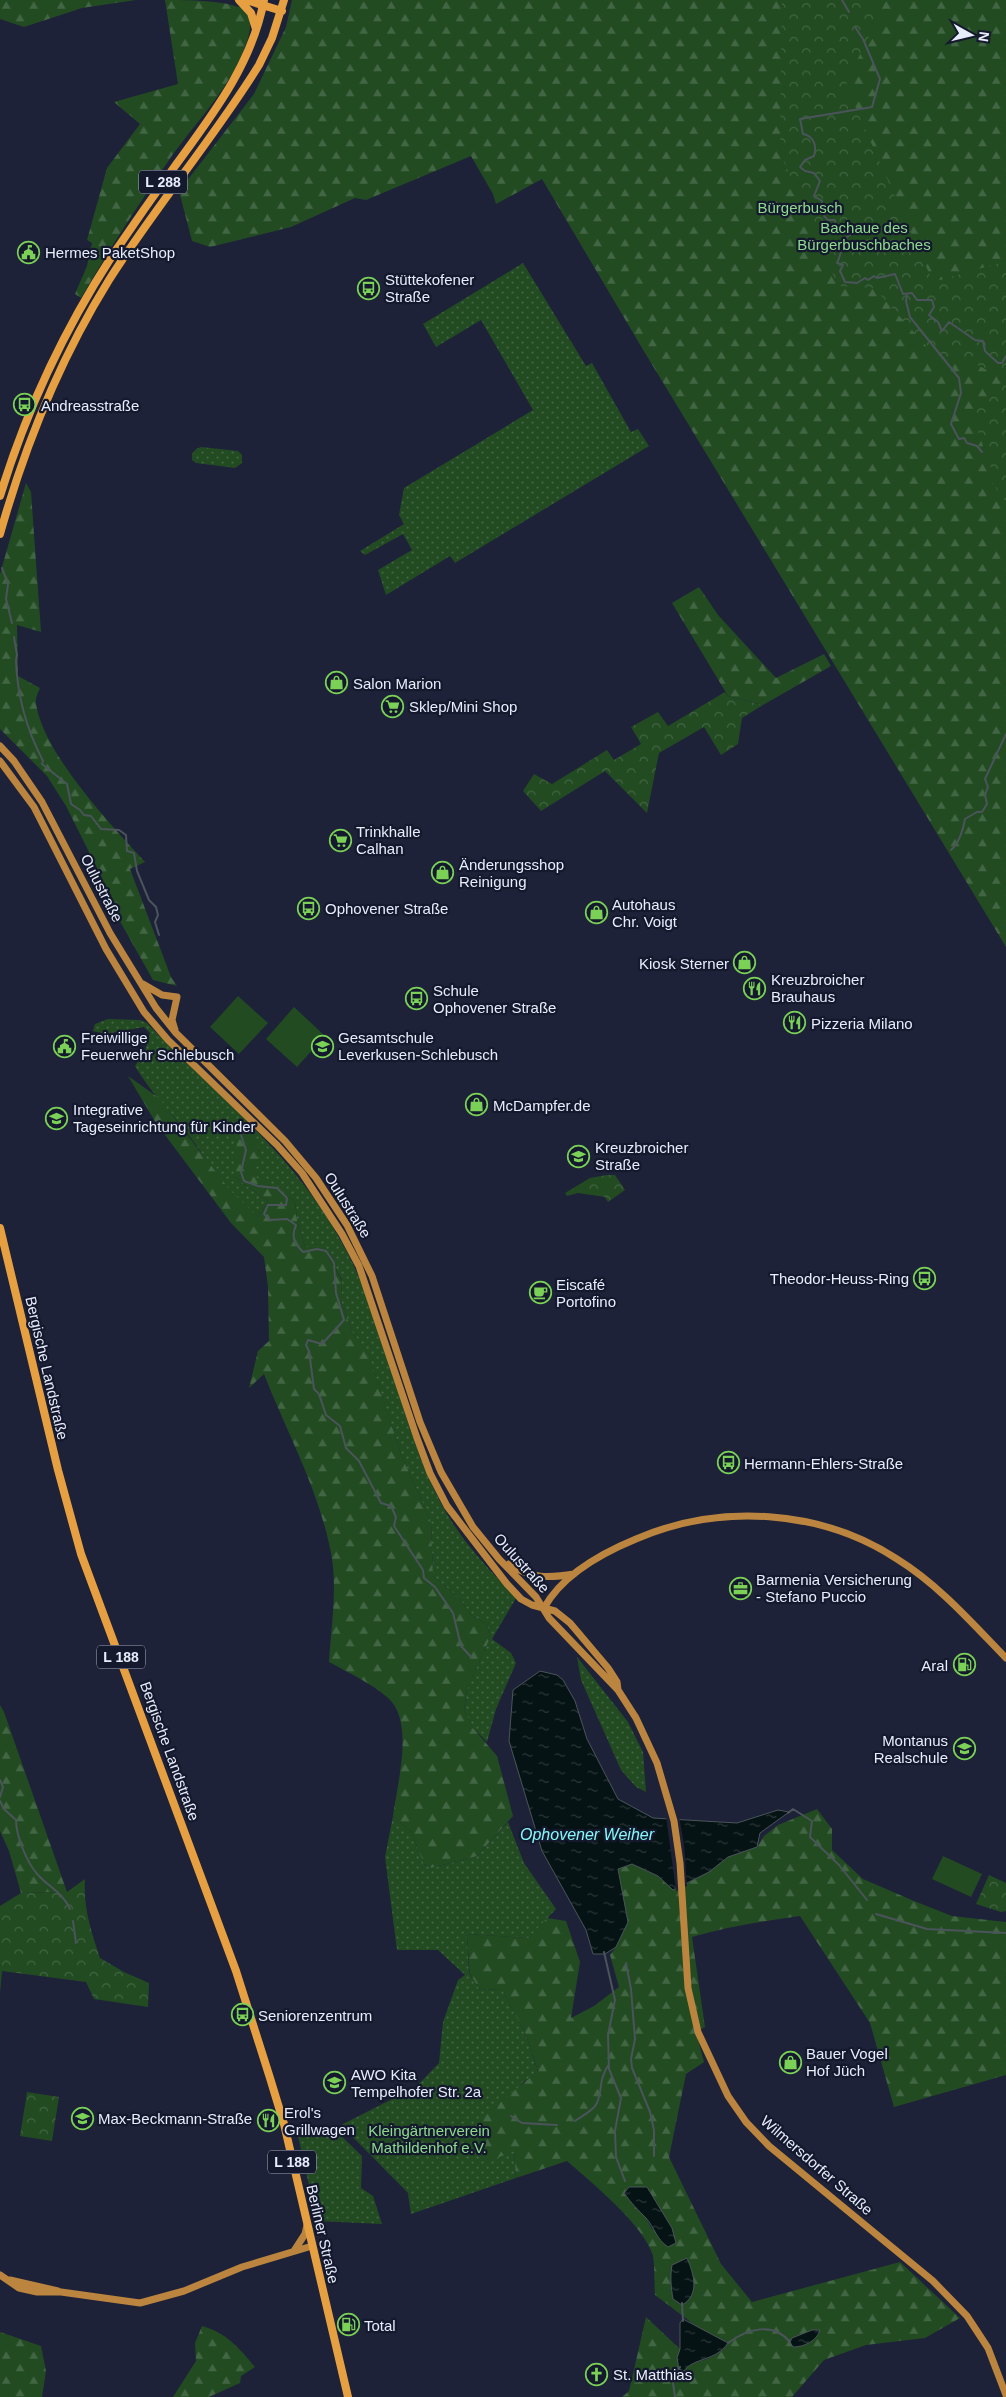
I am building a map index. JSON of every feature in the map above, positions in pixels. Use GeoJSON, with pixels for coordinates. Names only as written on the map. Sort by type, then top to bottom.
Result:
{"type":"FeatureCollection","features":[{"type":"Feature","properties":{"kind":"main road"},"geometry":{"type":"LineString","coordinates":[[239,0],[251,13],[256,31]]}},
{"type":"Feature","properties":{"kind":"main road"},"geometry":{"type":"LineString","coordinates":[[246,0],[265,2],[282,11]]}},
{"type":"Feature","properties":{"kind":"main road","name":"L 288"},"geometry":{"type":"LineString","coordinates":[[0,534],[29,444],[68,352],[122,260],[249,80],[267,50],[282,11],[284,0]]}},
{"type":"Feature","properties":{"kind":"main road","name":"L 288"},"geometry":{"type":"LineString","coordinates":[[0,496],[30,410],[73,322],[113,255],[228,91],[247,55],[265,2]]}},
{"type":"Feature","properties":{"kind":"main road","name":"Oulustraße"},"geometry":{"type":"LineString","coordinates":[[0,746],[20,768],[42,802],[110,933],[138,981],[176,1033],[285,1142],[316,1178],[347,1225],[372,1276],[420,1422],[441,1472],[467,1517],[490,1549],[536,1596],[544,1608]]}},
{"type":"Feature","properties":{"kind":"main road","name":"Oulustraße"},"geometry":{"type":"LineString","coordinates":[[0,761],[34,807],[106,949],[144,1012],[168,1040],[277,1145],[302,1173],[323,1203],[359,1266],[417,1438],[430,1473],[447,1506],[507,1584],[521,1599],[532,1605],[544,1608]]}},
{"type":"Feature","properties":{"kind":"main road"},"geometry":{"type":"LineString","coordinates":[[138,981],[162,995],[177,996],[172,1020],[176,1033]]}},
{"type":"Feature","properties":{"kind":"main road","name":"Bergische Landstraße"},"geometry":{"type":"LineString","coordinates":[[0,1228],[58,1470],[82,1554],[236,1972],[270,2078]]}},
{"type":"Feature","properties":{"kind":"main road"},"geometry":{"type":"LineString","coordinates":[[544,1608],[552,1594],[575,1574],[614,1548],[658,1529],[730,1516],[794,1520],[850,1534],[897,1559],[950,1600],[1006,1658]]}},
{"type":"Feature","properties":{"kind":"main road"},"geometry":{"type":"LineString","coordinates":[[467,1517],[500,1556],[516,1569],[542,1578],[575,1574]]}},
{"type":"Feature","properties":{"kind":"main road","name":"Wilmersdorfer Straße"},"geometry":{"type":"LineString","coordinates":[[544,1608],[549,1618],[618,1690],[636,1718],[651,1748],[668,1799],[678,1845],[687,1979],[692,2012],[708,2056],[728,2096],[746,2122],[768,2146],[933,2281],[967,2316],[988,2348],[1006,2394]]}},
{"type":"Feature","properties":{"kind":"main road","name":"Wilmersdorfer Straße"},"geometry":{"type":"LineString","coordinates":[[544,1608],[555,1611],[570,1623],[608,1668],[618,1690]]}},
{"type":"Feature","properties":{"kind":"main road","name":"Berliner Straße"},"geometry":{"type":"LineString","coordinates":[[270,2078],[284,2124],[348,2397]]}},
{"type":"Feature","properties":{"kind":"main road"},"geometry":{"type":"LineString","coordinates":[[294,2251],[305,2234],[307,2224]]}},
{"type":"Feature","properties":{"kind":"main road"},"geometry":{"type":"LineString","coordinates":[[3,2277],[61,2292],[132,2304],[150,2302],[177,2292],[184,2287],[312,2246]]}},
{"type":"Feature","properties":{"kind":"green space"},"geometry":{"type":"Polygon","coordinates":[[[0,0],[136,0],[82,8],[24,27],[0,19],[0,0]]]}},
{"type":"Feature","properties":{"kind":"green space"},"geometry":{"type":"Polygon","coordinates":[[[165,0],[208,1],[240,7],[246,11],[249,17],[250,30],[244,50],[232,75],[157,177],[81,298],[75,294],[87,266],[92,243],[87,240],[107,168],[140,124],[114,102],[178,84],[165,0]]]}},
{"type":"Feature","properties":{"kind":"green space","name":"Bürgerbusch"},"geometry":{"type":"Polygon","coordinates":[[[292,0],[1006,0],[1006,947],[642,348],[542,179],[496,204],[493,194],[471,156],[366,200],[355,198],[291,227],[210,247],[192,241],[179,191],[254,94],[286,27],[292,0]]]}},
{"type":"Feature","properties":{"kind":"green space","name":"Bachaue des Bürgerbuschbaches"},"geometry":{"type":"Polygon","coordinates":[[[782,0],[870,0],[878,19],[847,80],[846,86],[933,282],[1006,261],[1006,380],[962,357],[938,359],[874,288],[838,286],[780,153],[782,0]]]}},
{"type":"Feature","properties":{"kind":"green space"},"geometry":{"type":"Polygon","coordinates":[[[523,263],[586,366],[592,363],[631,432],[638,429],[649,446],[455,563],[450,556],[386,595],[378,570],[412,550],[403,534],[365,555],[360,551],[404,524],[399,515],[404,488],[533,410],[481,320],[436,347],[423,324],[523,263]]]}},
{"type":"Feature","properties":{"kind":"green space"},"geometry":{"type":"Polygon","coordinates":[[[1006,380],[1006,502],[988,477],[992,471],[971,412],[1006,380]]]}},
{"type":"Feature","properties":{"kind":"green space"},"geometry":{"type":"Polygon","coordinates":[[[201,447],[238,451],[242,455],[242,463],[235,468],[196,463],[192,460],[192,454],[201,447]]]}},
{"type":"Feature","properties":{"kind":"green space"},"geometry":{"type":"Polygon","coordinates":[[[26,483],[31,492],[41,632],[17,625],[18,676],[40,688],[36,701],[41,722],[64,765],[98,809],[145,862],[130,869],[171,977],[177,986],[153,980],[113,909],[102,878],[66,806],[47,776],[0,729],[0,574],[26,483]]]}},
{"type":"Feature","properties":{"kind":"green space"},"geometry":{"type":"Polygon","coordinates":[[[699,587],[718,615],[776,678],[824,654],[831,666],[763,705],[728,696],[672,603],[699,587]]]}},
{"type":"Feature","properties":{"kind":"green space"},"geometry":{"type":"Polygon","coordinates":[[[725,692],[728,696],[763,705],[742,718],[738,744],[721,755],[704,727],[659,753],[647,813],[605,771],[541,811],[523,791],[534,774],[552,784],[607,750],[614,760],[641,744],[631,727],[658,712],[668,726],[725,692]]]}},
{"type":"Feature","properties":{"kind":"green space"},"geometry":{"type":"Polygon","coordinates":[[[238,996],[268,1023],[239,1054],[210,1027],[238,996]]]}},
{"type":"Feature","properties":{"kind":"green space"},"geometry":{"type":"Polygon","coordinates":[[[294,1007],[325,1036],[297,1067],[266,1039],[294,1007]]]}},
{"type":"Feature","properties":{"kind":"green space"},"geometry":{"type":"Polygon","coordinates":[[[108,1019],[140,1020],[147,1023],[257,1131],[306,1188],[329,1220],[349,1256],[363,1286],[385,1348],[415,1442],[441,1503],[466,1541],[485,1565],[516,1598],[492,1639],[511,1653],[516,1663],[496,1709],[487,1742],[473,1728],[464,1710],[467,1689],[490,1638],[487,1624],[471,1615],[459,1598],[433,1576],[431,1522],[401,1454],[367,1350],[353,1334],[341,1301],[342,1280],[323,1247],[305,1247],[297,1220],[295,1201],[253,1176],[259,1148],[236,1178],[268,1201],[258,1217],[227,1188],[184,1129],[158,1099],[135,1066],[145,1051],[150,1033],[144,1027],[106,1034],[93,1031],[95,1024],[108,1019]]]}},
{"type":"Feature","properties":{"kind":"green space"},"geometry":{"type":"Polygon","coordinates":[[[128,1076],[159,1098],[229,1189],[258,1217],[268,1201],[236,1178],[237,1132],[243,1130],[259,1148],[254,1176],[295,1201],[297,1220],[305,1247],[323,1247],[342,1281],[341,1301],[353,1334],[367,1349],[401,1454],[431,1522],[433,1576],[459,1598],[471,1615],[487,1624],[490,1638],[467,1689],[464,1710],[473,1728],[497,1756],[513,1816],[477,1856],[431,1868],[424,1864],[411,1832],[393,1816],[402,1754],[403,1737],[401,1722],[396,1708],[388,1698],[367,1683],[329,1662],[334,1597],[333,1572],[327,1535],[320,1511],[303,1465],[264,1374],[249,1388],[258,1351],[269,1341],[268,1287],[264,1257],[231,1223],[156,1123],[128,1076]]]}},
{"type":"Feature","properties":{"kind":"green space"},"geometry":{"type":"Polygon","coordinates":[[[615,1175],[625,1190],[608,1202],[605,1197],[578,1193],[567,1196],[565,1193],[590,1178],[615,1175]]]}},
{"type":"Feature","properties":{"kind":"green space"},"geometry":{"type":"Polygon","coordinates":[[[577,1657],[628,1722],[643,1752],[646,1792],[636,1787],[621,1770],[581,1680],[577,1657]]]}},
{"type":"Feature","properties":{"kind":"green space"},"geometry":{"type":"Polygon","coordinates":[[[0,1705],[67,1892],[21,1893],[9,1851],[0,1831],[0,1705]]]}},
{"type":"Feature","properties":{"kind":"green space"},"geometry":{"type":"Polygon","coordinates":[[[817,1809],[832,1829],[832,1850],[863,1879],[952,1916],[1006,1922],[1006,2075],[894,2107],[870,2023],[800,1916],[718,1930],[692,1937],[705,2027],[696,2032],[704,2062],[686,2074],[669,2157],[721,2264],[752,2302],[900,2262],[960,2318],[925,2338],[866,2345],[824,2360],[792,2397],[622,2397],[629,2391],[646,2317],[680,2349],[677,2358],[679,2369],[712,2357],[728,2343],[704,2332],[655,2295],[653,2256],[640,2231],[603,2192],[567,2161],[516,2178],[514,2151],[487,2162],[480,2119],[538,2071],[526,2035],[502,1989],[480,1990],[470,1974],[470,1979],[467,1934],[529,1938],[547,1918],[566,1921],[580,1962],[571,2018],[594,2006],[619,1987],[610,1955],[616,1947],[622,1895],[618,1869],[632,1864],[658,1876],[709,1872],[728,1857],[757,1847],[764,1836],[778,1825],[817,1809]],[[656,2200],[647,2220],[652,2229],[672,2228],[663,2216],[656,2200]]]}},
{"type":"Feature","properties":{"kind":"green space","name":"Kleingärtnerverein Mathildenhof e.V."},"geometry":{"type":"Polygon","coordinates":[[[393,1816],[411,1832],[424,1864],[431,1868],[477,1856],[508,1822],[524,1863],[556,1909],[529,1938],[467,1934],[469,1973],[480,1990],[502,1989],[526,2035],[538,2072],[522,2083],[487,2162],[514,2150],[516,2178],[411,2214],[408,2193],[341,2125],[416,2087],[439,2063],[443,2022],[458,1980],[465,1975],[438,1950],[397,1950],[385,1857],[393,1816]]]}},
{"type":"Feature","properties":{"kind":"green space"},"geometry":{"type":"Polygon","coordinates":[[[943,1856],[982,1874],[971,1897],[932,1879],[943,1856]]]}},
{"type":"Feature","properties":{"kind":"green space"},"geometry":{"type":"Polygon","coordinates":[[[989,1875],[1006,1883],[1006,1911],[1001,1912],[976,1904],[989,1875]]]}},
{"type":"Feature","properties":{"kind":"green space"},"geometry":{"type":"Polygon","coordinates":[[[85,1879],[86,1909],[100,1958],[124,1972],[149,1983],[148,2007],[94,1999],[86,1982],[2,1971],[0,1993],[0,1906],[21,1893],[67,1892],[85,1879]]]}},
{"type":"Feature","properties":{"kind":"green space"},"geometry":{"type":"Polygon","coordinates":[[[27,2092],[59,2097],[52,2141],[20,2136],[27,2092]]]}},
{"type":"Feature","properties":{"kind":"green space"},"geometry":{"type":"Polygon","coordinates":[[[333,2128],[362,2156],[361,2188],[373,2196],[382,2224],[317,2221],[298,2136],[333,2128]]]}},
{"type":"Feature","properties":{"kind":"green space"},"geometry":{"type":"Polygon","coordinates":[[[202,2326],[226,2337],[255,2367],[241,2376],[240,2383],[209,2397],[173,2397],[196,2361],[195,2343],[202,2326]]]}},
{"type":"Feature","properties":{"kind":"green space"},"geometry":{"type":"Polygon","coordinates":[[[0,2332],[41,2346],[46,2371],[42,2397],[0,2397],[0,2332]]]}},
{"type":"Feature","properties":{"kind":"water","name":"Ophovener Weiher"},"geometry":{"type":"Polygon","coordinates":[[[540,1671],[557,1675],[563,1680],[575,1701],[587,1739],[618,1799],[653,1818],[737,1823],[778,1810],[789,1812],[760,1833],[757,1847],[728,1857],[709,1872],[673,1890],[658,1876],[632,1864],[618,1869],[628,1922],[616,1947],[605,1954],[593,1954],[586,1930],[542,1851],[509,1741],[513,1690],[540,1671]]]}},
{"type":"Feature","properties":{"kind":"water"},"geometry":{"type":"Polygon","coordinates":[[[629,2187],[647,2187],[672,2228],[676,2243],[668,2247],[661,2240],[649,2222],[624,2193],[629,2187]]]}},
{"type":"Feature","properties":{"kind":"water"},"geometry":{"type":"Polygon","coordinates":[[[687,2258],[694,2284],[691,2296],[682,2305],[673,2299],[671,2269],[672,2265],[687,2258]]]}},
{"type":"Feature","properties":{"kind":"water"},"geometry":{"type":"Polygon","coordinates":[[[683,2319],[728,2343],[711,2357],[693,2363],[684,2371],[679,2369],[677,2358],[680,2349],[680,2323],[683,2319]]]}},
{"type":"Feature","properties":{"kind":"water"},"geometry":{"type":"Polygon","coordinates":[[[812,2330],[820,2330],[813,2340],[806,2345],[793,2347],[790,2342],[792,2338],[812,2330]]]}},
{"type":"Feature","properties":{"kind":"pier"},"geometry":{"type":"Polygon","coordinates":[[[666,1816],[679,1816],[684,1844],[687,1886],[676,1891],[666,1816]]]}},
{"type":"Feature","properties":{"kind":"waterway"},"geometry":{"type":"LineString","coordinates":[[842,0],[849,12]]}},
{"type":"Feature","properties":{"kind":"waterway"},"geometry":{"type":"LineString","coordinates":[[855,27],[863,39],[880,79],[872,107],[800,119],[803,134],[812,139],[815,149],[814,156],[805,160],[800,167],[805,171],[814,173],[820,181],[814,196],[822,201],[822,206],[825,207],[824,216],[828,220],[835,220],[836,228],[848,228],[851,234],[843,243],[837,263],[843,265],[840,271],[845,282],[857,283],[865,278],[868,280],[874,276],[877,278],[895,274],[903,294],[912,293],[917,300],[932,300],[934,307],[929,315],[938,322],[942,331],[949,322],[975,340],[983,341],[985,351],[998,363],[1002,363],[1006,356]]}},
{"type":"Feature","properties":{"kind":"waterway"},"geometry":{"type":"LineString","coordinates":[[907,295],[906,301],[910,317],[959,378],[961,393],[951,424],[959,439],[964,438],[967,443],[977,446],[982,452]]}},
{"type":"Feature","properties":{"kind":"waterway"},"geometry":{"type":"LineString","coordinates":[[2,568],[8,584],[6,599],[12,623]]}},
{"type":"Feature","properties":{"kind":"waterway"},"geometry":{"type":"LineString","coordinates":[[14,637],[17,655],[18,686],[32,737],[43,761],[42,764],[67,784],[71,804],[84,815],[91,816],[101,829],[119,830],[126,835],[127,851],[134,853],[137,871],[149,900],[156,907],[158,915],[155,922],[159,935]]}},
{"type":"Feature","properties":{"kind":"waterway"},"geometry":{"type":"LineString","coordinates":[[951,850],[959,840],[965,819],[977,812],[982,812],[987,804],[985,795],[988,787],[985,779],[1006,734]]}},
{"type":"Feature","properties":{"kind":"waterway"},"geometry":{"type":"LineString","coordinates":[[240,1132],[246,1150],[241,1172],[244,1181],[258,1186],[277,1188],[287,1198],[286,1205],[268,1205],[264,1214],[270,1220],[287,1219],[296,1225],[294,1240],[297,1246],[303,1252],[317,1249],[326,1251],[334,1263],[336,1293],[344,1320],[322,1344],[308,1340],[306,1345],[309,1351],[314,1389],[319,1394],[326,1415],[340,1426],[346,1448],[359,1461],[381,1503],[391,1506],[396,1517],[394,1526],[423,1570],[424,1578],[435,1587],[453,1613],[461,1646],[472,1658]]}},
{"type":"Feature","properties":{"kind":"waterway"},"geometry":{"type":"LineString","coordinates":[[0,1780],[3,1787],[0,1797]]}},
{"type":"Feature","properties":{"kind":"waterway"},"geometry":{"type":"LineString","coordinates":[[0,1801],[4,1809],[16,1820],[20,1841],[26,1857],[34,1870],[60,1894],[70,1909]]}},
{"type":"Feature","properties":{"kind":"waterway"},"geometry":{"type":"LineString","coordinates":[[788,1813],[793,1809],[812,1821],[810,1837],[839,1865],[867,1900]]}},
{"type":"Feature","properties":{"kind":"waterway"},"geometry":{"type":"LineString","coordinates":[[876,1914],[927,1929],[1006,1933]]}},
{"type":"Feature","properties":{"kind":"waterway"},"geometry":{"type":"LineString","coordinates":[[73,1921],[76,1943]]}},
{"type":"Feature","properties":{"kind":"waterway"},"geometry":{"type":"LineString","coordinates":[[604,1952],[615,2000],[608,2035],[609,2069],[621,2098],[615,2131],[616,2157],[625,2181]]}},
{"type":"Feature","properties":{"kind":"waterway"},"geometry":{"type":"LineString","coordinates":[[626,1963],[631,1989],[635,2039],[631,2059],[632,2068],[650,2112],[654,2130],[654,2156]]}},
{"type":"Feature","properties":{"kind":"waterway"},"geometry":{"type":"LineString","coordinates":[[575,2121],[590,2111],[597,2103],[603,2075],[609,2064]]}},
{"type":"Feature","properties":{"kind":"waterway"},"geometry":{"type":"LineString","coordinates":[[511,2116],[522,2123],[557,2125]]}},
{"type":"Feature","properties":{"kind":"waterway"},"geometry":{"type":"LineString","coordinates":[[682,2303],[683,2321]]}},
{"type":"Feature","properties":{"kind":"waterway"},"geometry":{"type":"LineString","coordinates":[[728,2343],[743,2334],[760,2329],[776,2331],[790,2342]]}},
{"type":"Feature","properties":{"kind":"waterway"},"geometry":{"type":"LineString","coordinates":[[673,2380],[680,2367]]}},
{"type":"Feature","properties":{"kind":"waterway"},"geometry":{"type":"LineString","coordinates":[[673,2383],[675,2397]]}},
{"type":"Feature","properties":{"kind":"place","name":"Hermes PaketShop"},"geometry":{"type":"Point","coordinates":[29,252]}},
{"type":"Feature","properties":{"kind":"place","name":"Stüttekofener Straße"},"geometry":{"type":"Point","coordinates":[369,288]}},
{"type":"Feature","properties":{"kind":"place","name":"Andreasstraße"},"geometry":{"type":"Point","coordinates":[25,405]}},
{"type":"Feature","properties":{"kind":"place","name":"Salon Marion"},"geometry":{"type":"Point","coordinates":[337,683]}},
{"type":"Feature","properties":{"kind":"place","name":"Sklep/Mini Shop"},"geometry":{"type":"Point","coordinates":[393,706]}},
{"type":"Feature","properties":{"kind":"place","name":"Trinkhalle Calhan"},"geometry":{"type":"Point","coordinates":[340,840]}},
{"type":"Feature","properties":{"kind":"place","name":"Änderungsshop Reinigung"},"geometry":{"type":"Point","coordinates":[443,873]}},
{"type":"Feature","properties":{"kind":"place","name":"Ophovener Straße"},"geometry":{"type":"Point","coordinates":[309,908]}},
{"type":"Feature","properties":{"kind":"place","name":"Autohaus Chr. Voigt"},"geometry":{"type":"Point","coordinates":[596,913]}},
{"type":"Feature","properties":{"kind":"place","name":"Kiosk Sterner"},"geometry":{"type":"Point","coordinates":[745,963]}},
{"type":"Feature","properties":{"kind":"place","name":"Kreuzbroicher Brauhaus"},"geometry":{"type":"Point","coordinates":[755,988]}},
{"type":"Feature","properties":{"kind":"place","name":"Schule Ophovener Straße"},"geometry":{"type":"Point","coordinates":[417,999]}},
{"type":"Feature","properties":{"kind":"place","name":"Pizzeria Milano"},"geometry":{"type":"Point","coordinates":[795,1023]}},
{"type":"Feature","properties":{"kind":"place","name":"Freiwillige Feuerwehr Schlebusch"},"geometry":{"type":"Point","coordinates":[65,1046]}},
{"type":"Feature","properties":{"kind":"place","name":"Gesamtschule Leverkusen-Schlebusch"},"geometry":{"type":"Point","coordinates":[322,1046]}},
{"type":"Feature","properties":{"kind":"place","name":"McDampfer.de"},"geometry":{"type":"Point","coordinates":[477,1105]}},
{"type":"Feature","properties":{"kind":"place","name":"Integrative Tageseinrichtung für Kinder"},"geometry":{"type":"Point","coordinates":[57,1118]}},
{"type":"Feature","properties":{"kind":"place","name":"Kreuzbroicher Straße"},"geometry":{"type":"Point","coordinates":[579,1156]}},
{"type":"Feature","properties":{"kind":"place","name":"Theodor-Heuss-Ring"},"geometry":{"type":"Point","coordinates":[925,1278]}},
{"type":"Feature","properties":{"kind":"place","name":"Eiscafé Portofino"},"geometry":{"type":"Point","coordinates":[540,1293]}},
{"type":"Feature","properties":{"kind":"place","name":"Hermann-Ehlers-Straße"},"geometry":{"type":"Point","coordinates":[728,1463]}},
{"type":"Feature","properties":{"kind":"place","name":"Barmenia Versicherung - Stefano Puccio"},"geometry":{"type":"Point","coordinates":[740,1588]}},
{"type":"Feature","properties":{"kind":"place","name":"Aral"},"geometry":{"type":"Point","coordinates":[964,1665]}},
{"type":"Feature","properties":{"kind":"place","name":"Montanus Realschule"},"geometry":{"type":"Point","coordinates":[964,1749]}},
{"type":"Feature","properties":{"kind":"place","name":"Seniorenzentrum"},"geometry":{"type":"Point","coordinates":[242,2015]}},
{"type":"Feature","properties":{"kind":"place","name":"Bauer Vogel Hof Jüch"},"geometry":{"type":"Point","coordinates":[790,2062]}},
{"type":"Feature","properties":{"kind":"place","name":"AWO Kita Tempelhofer Str. 2a"},"geometry":{"type":"Point","coordinates":[335,2083]}},
{"type":"Feature","properties":{"kind":"place","name":"Max-Beckmann-Straße"},"geometry":{"type":"Point","coordinates":[82,2118]}},
{"type":"Feature","properties":{"kind":"place","name":"Erol's Grillwagen"},"geometry":{"type":"Point","coordinates":[268,2121]}},
{"type":"Feature","properties":{"kind":"place","name":"Total"},"geometry":{"type":"Point","coordinates":[348,2325]}},
{"type":"Feature","properties":{"kind":"place","name":"St. Matthias"},"geometry":{"type":"Point","coordinates":[597,2374]}}]}
